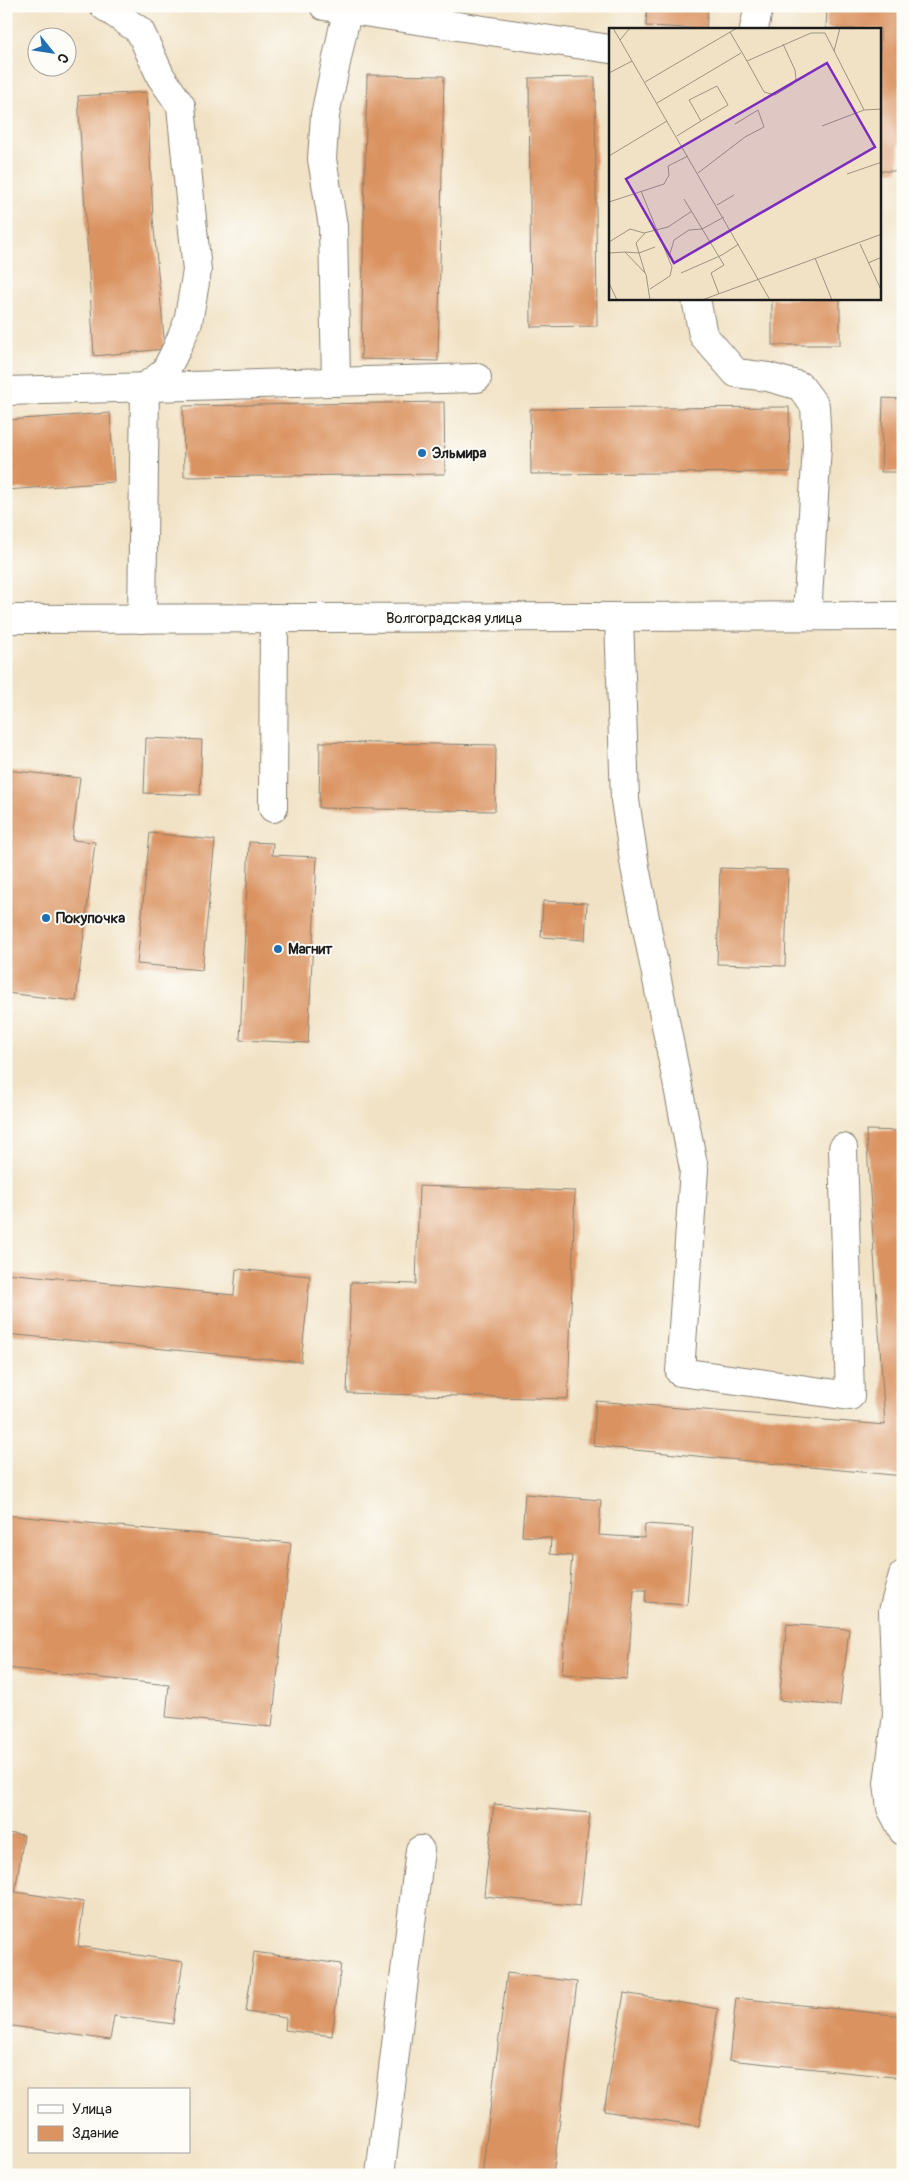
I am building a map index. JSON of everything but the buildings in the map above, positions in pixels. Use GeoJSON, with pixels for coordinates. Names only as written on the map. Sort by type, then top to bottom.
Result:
{"type":"FeatureCollection","features":[{"type":"Feature","properties":{"kind":"street"},"geometry":{"type":"LineString","coordinates":[[104,6],[140,31],[149,46],[162,77],[181,106],[197,271],[188,322],[177,348],[165,372],[146,387]]}},
{"type":"Feature","properties":{"kind":"street"},"geometry":{"type":"LineString","coordinates":[[754,28],[759,6]]}},
{"type":"Feature","properties":{"kind":"street"},"geometry":{"type":"LineString","coordinates":[[336,382],[333,226],[322,159],[325,115],[339,7],[609,48]]}},
{"type":"Feature","properties":{"kind":"street"},"geometry":{"type":"LineString","coordinates":[[696,300],[703,335],[736,373],[768,377],[800,386],[815,406],[817,445],[807,616]]}},
{"type":"Feature","properties":{"kind":"street"},"geometry":{"type":"LineString","coordinates":[[6,391],[477,378]]}},
{"type":"Feature","properties":{"kind":"street"},"geometry":{"type":"LineString","coordinates":[[142,619],[146,387]]}},
{"type":"Feature","properties":{"kind":"street","name":"Волгоградская улица"},"geometry":{"type":"LineString","coordinates":[[6,620],[903,616]]}},
{"type":"Feature","properties":{"kind":"street"},"geometry":{"type":"LineString","coordinates":[[619,617],[625,800],[635,867],[694,1169],[680,1372],[850,1396],[842,1148]]}},
{"type":"Feature","properties":{"kind":"street"},"geometry":{"type":"LineString","coordinates":[[272,808],[274,618]]}},
{"type":"Feature","properties":{"kind":"street"},"geometry":{"type":"LineString","coordinates":[[903,1575],[892,1611],[897,1715],[888,1783],[891,1808],[903,1832]]}},
{"type":"Feature","properties":{"kind":"street"},"geometry":{"type":"LineString","coordinates":[[380,2175],[420,1850]]}},
{"type":"Feature","properties":{"kind":"place","name":"Эльмира"},"geometry":{"type":"Point","coordinates":[422,453]}},
{"type":"Feature","properties":{"kind":"place","name":"Покупочка"},"geometry":{"type":"Point","coordinates":[46,918]}},
{"type":"Feature","properties":{"kind":"place","name":"Магнит"},"geometry":{"type":"Point","coordinates":[278,949]}}]}
